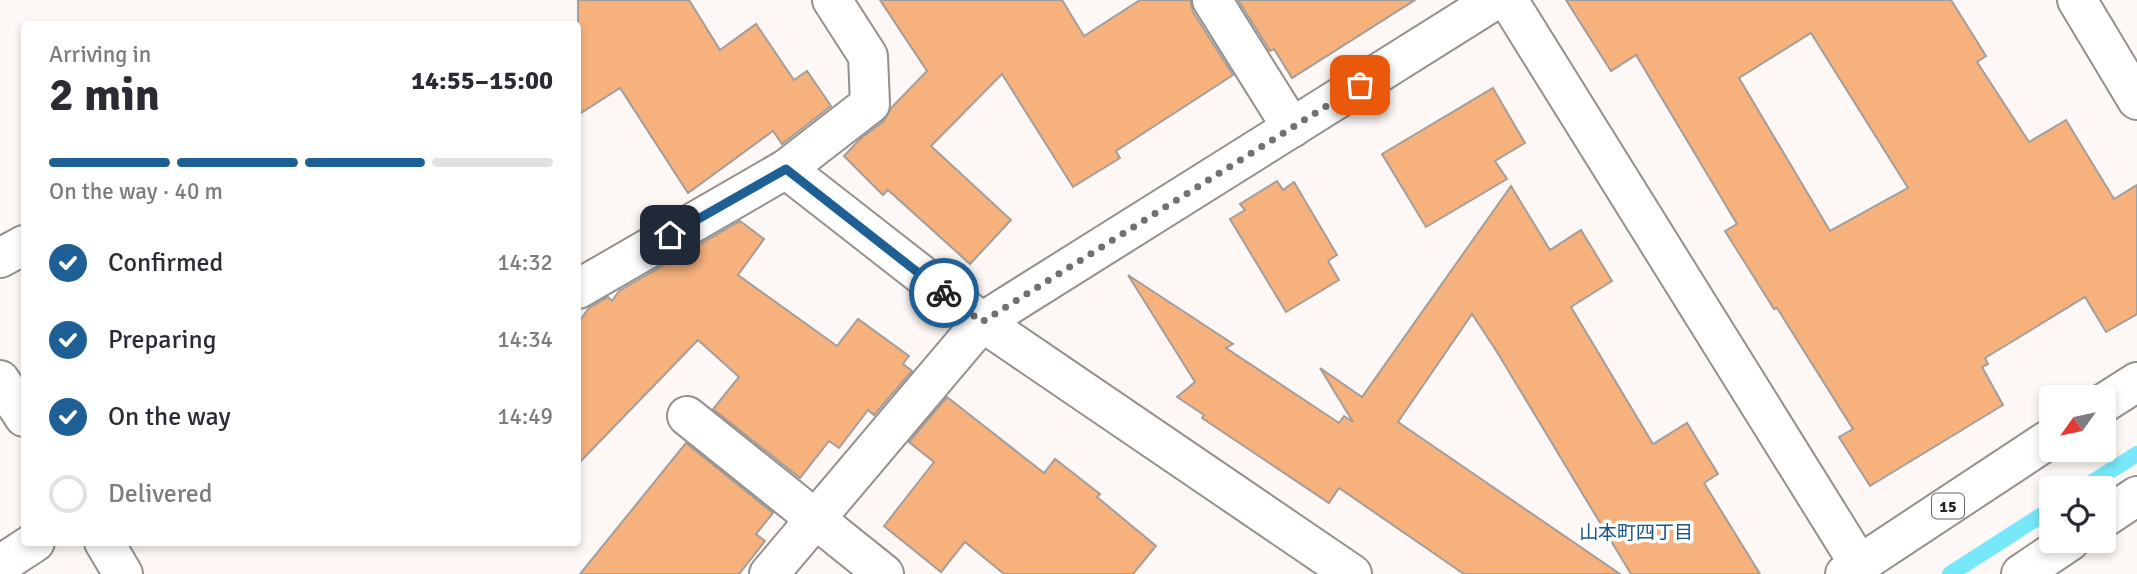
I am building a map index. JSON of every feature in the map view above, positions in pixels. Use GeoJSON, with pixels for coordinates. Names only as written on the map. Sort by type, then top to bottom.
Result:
{"type":"FeatureCollection","features":[{"type":"Feature","properties":{"kind":"street"},"geometry":{"type":"LineString","coordinates":[[581,287],[786,169],[870,104],[868,56],[832,0]]}},
{"type":"Feature","properties":{"kind":"street"},"geometry":{"type":"LineString","coordinates":[[1212,0],[1292,128]]}},
{"type":"Feature","properties":{"kind":"street"},"geometry":{"type":"LineString","coordinates":[[769,574],[982,322],[1495,0]]}},
{"type":"Feature","properties":{"kind":"street"},"geometry":{"type":"LineString","coordinates":[[1508,0],[1852,569]]}},
{"type":"Feature","properties":{"kind":"street"},"geometry":{"type":"LineString","coordinates":[[2077,0],[2137,100]]}},
{"type":"Feature","properties":{"kind":"street"},"geometry":{"type":"LineString","coordinates":[[786,169],[982,322],[1352,574]]}},
{"type":"Feature","properties":{"kind":"street"},"geometry":{"type":"LineString","coordinates":[[0,258],[21,247]]}},
{"type":"Feature","properties":{"kind":"street"},"geometry":{"type":"LineString","coordinates":[[0,380],[21,412]]}},
{"type":"Feature","properties":{"kind":"street"},"geometry":{"type":"LineString","coordinates":[[2116,395],[2137,382]]}},
{"type":"Feature","properties":{"kind":"street"},"geometry":{"type":"LineString","coordinates":[[687,416],[884,574]]}},
{"type":"Feature","properties":{"kind":"street","name":"15"},"geometry":{"type":"LineString","coordinates":[[1852,569],[2039,446]]}},
{"type":"Feature","properties":{"kind":"street"},"geometry":{"type":"LineString","coordinates":[[2116,511],[2137,496]]}},
{"type":"Feature","properties":{"kind":"street"},"geometry":{"type":"LineString","coordinates":[[0,565],[29,546]]}},
{"type":"Feature","properties":{"kind":"street"},"geometry":{"type":"LineString","coordinates":[[2021,574],[2052,553]]}},
{"type":"Feature","properties":{"kind":"building"},"geometry":{"type":"Polygon","coordinates":[[[578,0],[689,0],[720,50],[756,24],[794,80],[807,71],[831,106],[782,144],[773,131],[688,193],[620,88],[581,113],[581,21],[578,21],[578,0]]]}},
{"type":"Feature","properties":{"kind":"building"},"geometry":{"type":"Polygon","coordinates":[[[880,0],[1062,0],[1084,36],[1140,0],[1190,0],[1193,12],[1233,75],[1116,151],[1120,158],[1073,187],[1002,74],[931,146],[1011,220],[970,264],[888,190],[883,195],[844,156],[860,139],[884,121],[891,108],[927,71],[880,0]]]}},
{"type":"Feature","properties":{"kind":"building"},"geometry":{"type":"Polygon","coordinates":[[[1238,0],[1415,0],[1292,78],[1274,49],[1270,51],[1238,0]]]}},
{"type":"Feature","properties":{"kind":"building"},"geometry":{"type":"Polygon","coordinates":[[[1566,0],[1951,0],[1986,56],[1977,62],[2029,142],[2066,120],[2114,199],[2137,185],[2137,314],[2106,332],[2085,297],[1985,358],[1988,364],[1982,367],[2003,405],[1870,486],[1839,437],[1853,429],[1725,231],[1737,224],[1636,55],[1611,71],[1566,0]],[[1811,33],[1739,78],[1830,231],[1908,188],[1811,33]]]}},
{"type":"Feature","properties":{"kind":"building"},"geometry":{"type":"Polygon","coordinates":[[[1493,88],[1525,143],[1495,161],[1507,179],[1426,227],[1382,154],[1493,88]]]}},
{"type":"Feature","properties":{"kind":"building"},"geometry":{"type":"Polygon","coordinates":[[[1277,181],[1283,190],[1294,182],[1337,255],[1328,261],[1339,280],[1286,312],[1230,219],[1245,210],[1240,204],[1277,181]]]}},
{"type":"Feature","properties":{"kind":"building"},"geometry":{"type":"Polygon","coordinates":[[[1511,186],[1550,250],[1581,230],[1612,281],[1571,307],[1653,444],[1687,423],[1718,474],[1704,483],[1760,574],[1631,574],[1472,314],[1398,422],[1620,574],[1464,574],[1339,488],[1329,503],[1202,418],[1204,415],[1177,397],[1195,382],[1128,275],[1233,344],[1226,348],[1339,423],[1344,416],[1353,422],[1320,368],[1362,397],[1511,186]]]}},
{"type":"Feature","properties":{"kind":"building"},"geometry":{"type":"Polygon","coordinates":[[[740,221],[764,239],[738,275],[837,346],[858,319],[909,356],[903,364],[912,371],[874,415],[868,410],[839,448],[829,441],[800,478],[713,409],[739,377],[698,340],[581,461],[581,319],[589,308],[608,297],[612,301],[619,291],[740,221]]]}},
{"type":"Feature","properties":{"kind":"building"},"geometry":{"type":"Polygon","coordinates":[[[947,397],[1044,473],[1055,459],[1100,494],[1097,497],[1156,546],[1133,574],[1004,574],[965,542],[941,572],[884,526],[934,462],[909,442],[947,397]]]}},
{"type":"Feature","properties":{"kind":"building"},"geometry":{"type":"Polygon","coordinates":[[[686,443],[773,513],[756,534],[765,541],[739,574],[580,574],[686,443]]]}},
{"type":"Feature","properties":{"kind":"waterway"},"geometry":{"type":"LineString","coordinates":[[2102,476],[2137,454]]}},
{"type":"Feature","properties":{"kind":"waterway"},"geometry":{"type":"LineString","coordinates":[[1950,574],[2039,517]]}},
{"type":"Feature","properties":{"kind":"way so far"},"geometry":{"type":"LineString","coordinates":[[944,293],[982,322],[1360,85]]}},
{"type":"Feature","properties":{"kind":"district","name":"山本町四丁目"},"geometry":{"type":"Point","coordinates":[1636,532]}},
{"type":"Feature","properties":{"kind":"route"},"geometry":{"type":"LineString","coordinates":[[670,235],[786,169],[944,293]]}}]}
